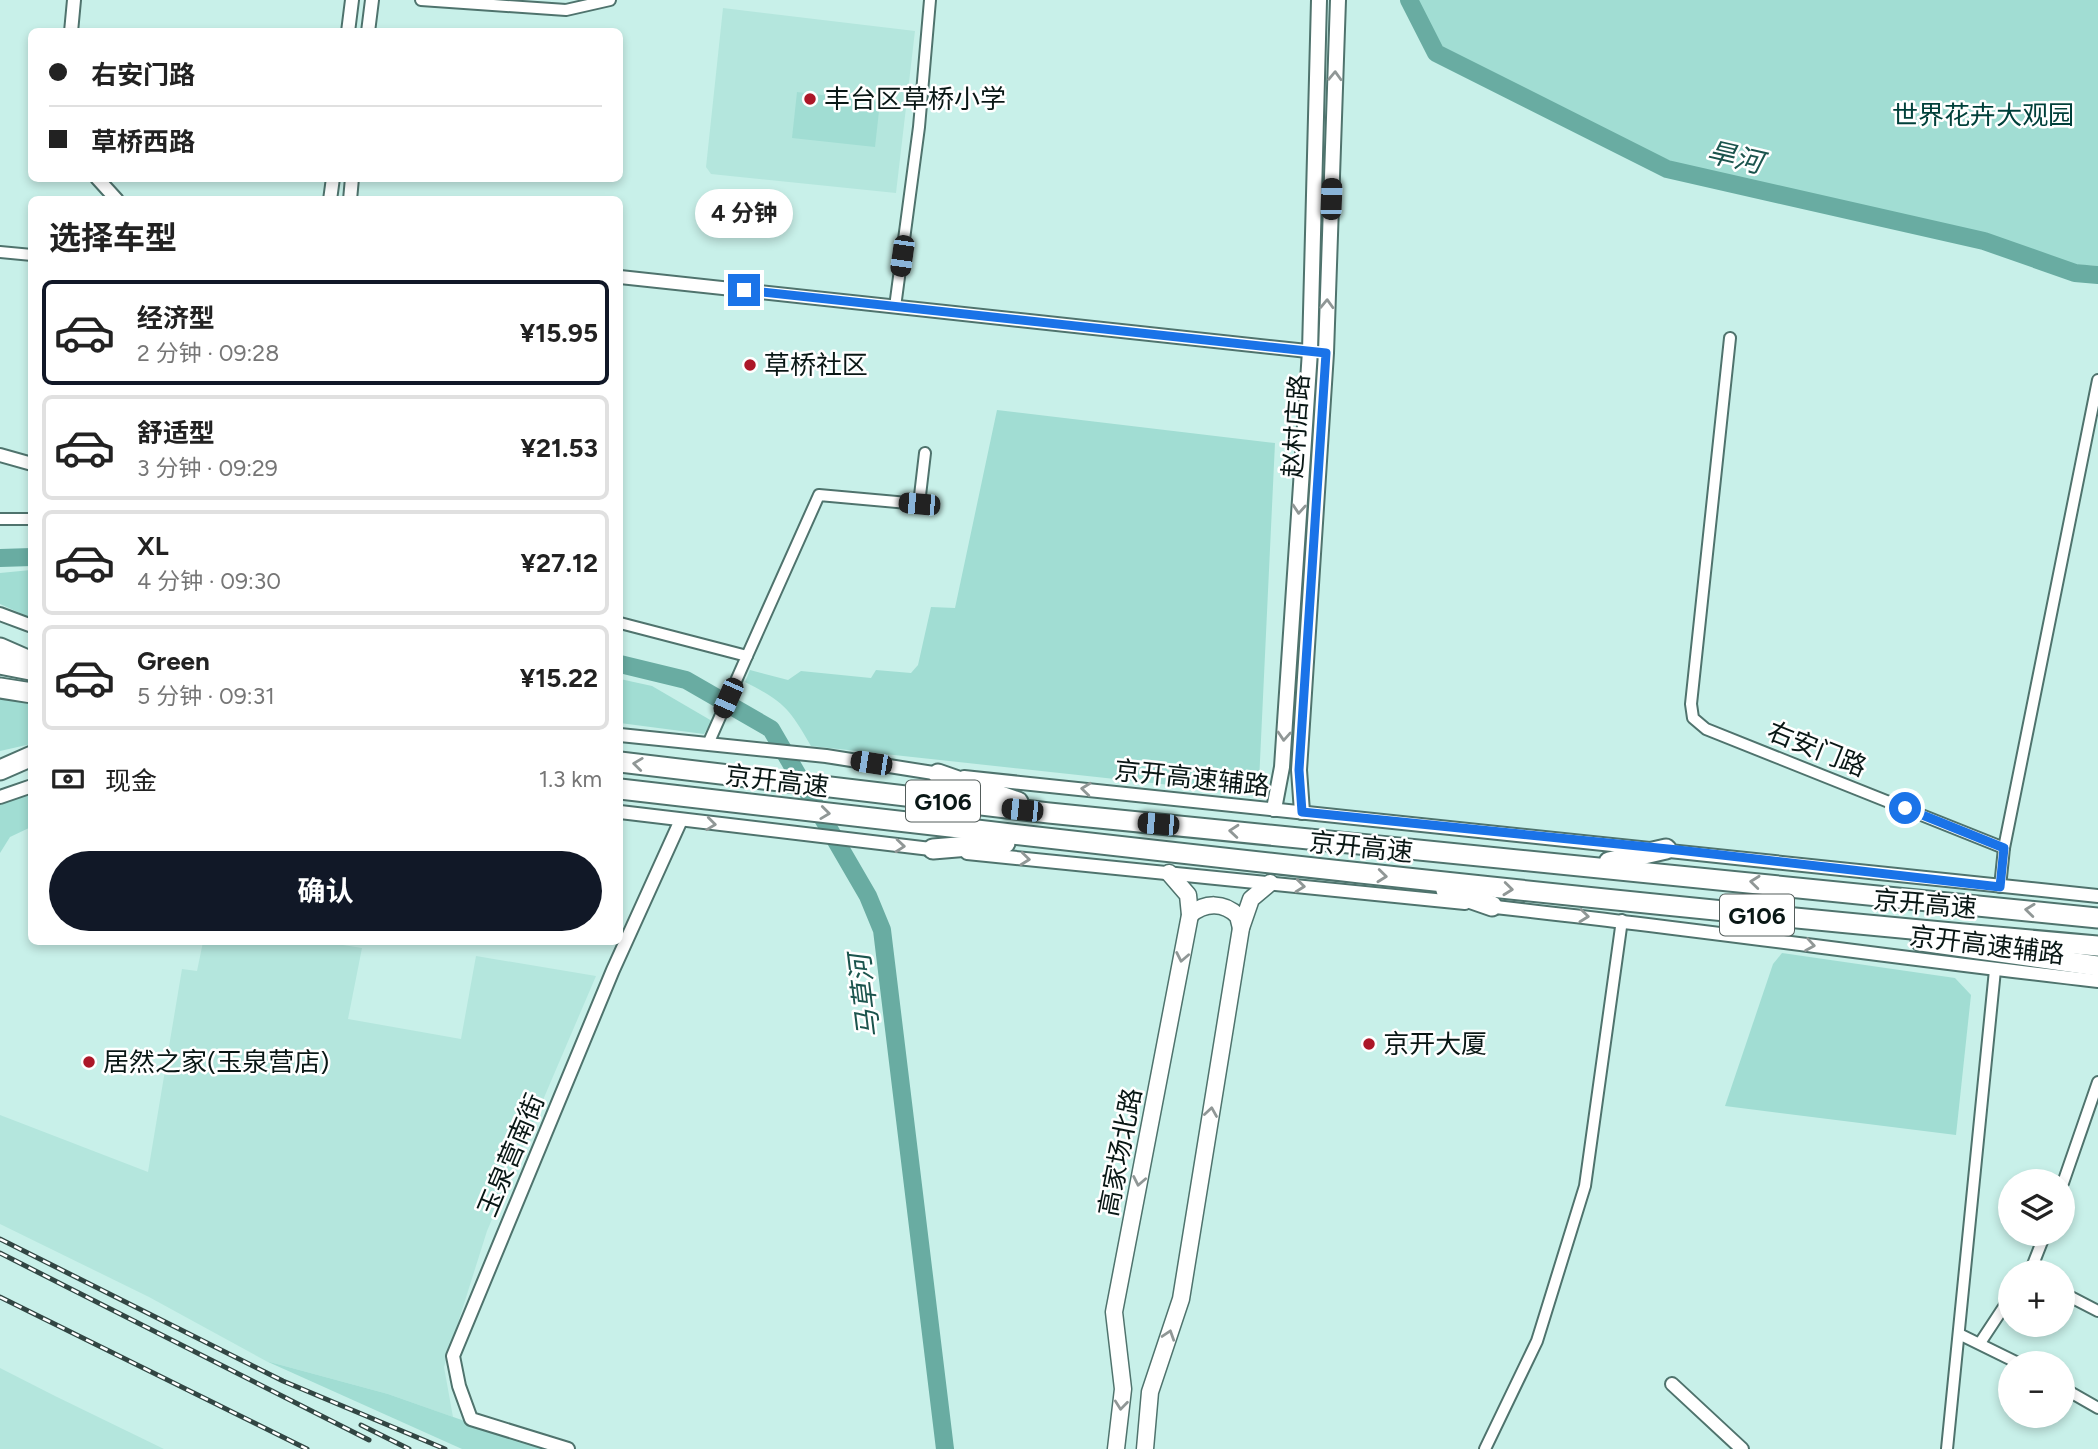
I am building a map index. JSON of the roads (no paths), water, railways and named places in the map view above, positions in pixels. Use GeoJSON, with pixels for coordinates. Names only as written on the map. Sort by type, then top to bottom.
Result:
{"type":"FeatureCollection","features":[{"type":"Feature","properties":{"kind":"highway"},"geometry":{"type":"LineString","coordinates":[[0,648],[28,660]]}},
{"type":"Feature","properties":{"kind":"highway"},"geometry":{"type":"LineString","coordinates":[[0,664],[28,669]]}},
{"type":"Feature","properties":{"kind":"highway"},"geometry":{"type":"LineString","coordinates":[[0,688],[28,692]]}},
{"type":"Feature","properties":{"kind":"highway"},"geometry":{"type":"LineString","coordinates":[[0,757],[28,754]]}},
{"type":"Feature","properties":{"kind":"highway"},"geometry":{"type":"LineString","coordinates":[[0,770],[28,756]]}},
{"type":"Feature","properties":{"kind":"highway","name":"京开高速"},"geometry":{"type":"LineString","coordinates":[[623,762],[1049,813],[1595,865],[2098,918]]}},
{"type":"Feature","properties":{"kind":"highway"},"geometry":{"type":"LineString","coordinates":[[938,774],[1049,813]]}},
{"type":"Feature","properties":{"kind":"highway","name":"京开高速"},"geometry":{"type":"LineString","coordinates":[[623,789],[1046,840],[1415,880],[1834,923],[2098,946]]}},
{"type":"Feature","properties":{"kind":"highway"},"geometry":{"type":"LineString","coordinates":[[933,849],[1046,840]]}},
{"type":"Feature","properties":{"kind":"highway"},"geometry":{"type":"LineString","coordinates":[[1595,865],[1666,849]]}},
{"type":"Feature","properties":{"kind":"highway"},"geometry":{"type":"LineString","coordinates":[[1415,880],[1492,906]]}},
{"type":"Feature","properties":{"kind":"highway"},"geometry":{"type":"LineString","coordinates":[[1834,923],[1951,947],[2098,966]]}},
{"type":"Feature","properties":{"kind":"main road","name":"赵村店路"},"geometry":{"type":"LineString","coordinates":[[1274,809],[1282,767],[1310,351],[1319,0]]}},
{"type":"Feature","properties":{"kind":"main road","name":"赵村店路"},"geometry":{"type":"LineString","coordinates":[[1302,812],[1299,770],[1326,353],[1338,0]]}},
{"type":"Feature","properties":{"kind":"main road"},"geometry":{"type":"LineString","coordinates":[[1169,873],[1188,895],[1190,915]]}},
{"type":"Feature","properties":{"kind":"main road"},"geometry":{"type":"LineString","coordinates":[[1145,1449],[1150,1392],[1181,1299],[1241,928],[1251,899],[1270,883]]}},
{"type":"Feature","properties":{"kind":"main road"},"geometry":{"type":"LineString","coordinates":[[1190,915],[1199,907],[1221,906],[1238,916],[1241,928]]}},
{"type":"Feature","properties":{"kind":"main road","name":"高家场北路"},"geometry":{"type":"LineString","coordinates":[[1116,1449],[1123,1389],[1114,1312],[1190,915]]}},
{"type":"Feature","properties":{"kind":"street"},"geometry":{"type":"LineString","coordinates":[[71,28],[74,0]]}},
{"type":"Feature","properties":{"kind":"street"},"geometry":{"type":"LineString","coordinates":[[348,28],[352,0]]}},
{"type":"Feature","properties":{"kind":"street"},"geometry":{"type":"LineString","coordinates":[[368,28],[372,0]]}},
{"type":"Feature","properties":{"kind":"street"},"geometry":{"type":"LineString","coordinates":[[421,0],[566,10],[610,0]]}},
{"type":"Feature","properties":{"kind":"street"},"geometry":{"type":"LineString","coordinates":[[895,307],[919,127],[930,0]]}},
{"type":"Feature","properties":{"kind":"street"},"geometry":{"type":"LineString","coordinates":[[101,182],[113,196]]}},
{"type":"Feature","properties":{"kind":"street"},"geometry":{"type":"LineString","coordinates":[[0,252],[28,255]]}},
{"type":"Feature","properties":{"kind":"street"},"geometry":{"type":"LineString","coordinates":[[623,277],[1326,353]]}},
{"type":"Feature","properties":{"kind":"street","name":"右安门路"},"geometry":{"type":"LineString","coordinates":[[1730,338],[1691,704],[1693,718],[1706,729],[2004,848]]}},
{"type":"Feature","properties":{"kind":"street"},"geometry":{"type":"LineString","coordinates":[[2000,887],[2004,848],[2098,380]]}},
{"type":"Feature","properties":{"kind":"street"},"geometry":{"type":"LineString","coordinates":[[623,735],[708,744],[819,495],[919,504],[925,453]]}},
{"type":"Feature","properties":{"kind":"street"},"geometry":{"type":"LineString","coordinates":[[0,456],[28,463]]}},
{"type":"Feature","properties":{"kind":"street"},"geometry":{"type":"LineString","coordinates":[[0,519],[28,519]]}},
{"type":"Feature","properties":{"kind":"street"},"geometry":{"type":"LineString","coordinates":[[0,614],[28,624]]}},
{"type":"Feature","properties":{"kind":"street"},"geometry":{"type":"LineString","coordinates":[[623,624],[747,656]]}},
{"type":"Feature","properties":{"kind":"street","name":"京开高速辅路"},"geometry":{"type":"LineString","coordinates":[[708,744],[825,756],[938,774],[2098,896]]}},
{"type":"Feature","properties":{"kind":"street"},"geometry":{"type":"LineString","coordinates":[[0,797],[28,787]]}},
{"type":"Feature","properties":{"kind":"street"},"geometry":{"type":"LineString","coordinates":[[623,812],[681,820]]}},
{"type":"Feature","properties":{"kind":"street","name":"京开高速辅路"},"geometry":{"type":"LineString","coordinates":[[681,820],[868,843],[1622,920],[1995,970],[2098,981]]}},
{"type":"Feature","properties":{"kind":"street","name":"玉泉营南街"},"geometry":{"type":"LineString","coordinates":[[568,1449],[471,1419],[459,1386],[453,1356],[613,970],[681,820]]}},
{"type":"Feature","properties":{"kind":"street"},"geometry":{"type":"LineString","coordinates":[[1485,1449],[1537,1341],[1585,1186],[1622,920]]}},
{"type":"Feature","properties":{"kind":"street"},"geometry":{"type":"LineString","coordinates":[[1947,1449],[1995,970]]}},
{"type":"Feature","properties":{"kind":"street"},"geometry":{"type":"LineString","coordinates":[[2068,1169],[2098,1082]]}},
{"type":"Feature","properties":{"kind":"street"},"geometry":{"type":"LineString","coordinates":[[2075,1299],[2098,1311]]}},
{"type":"Feature","properties":{"kind":"street"},"geometry":{"type":"LineString","coordinates":[[1980,1343],[1998,1316]]}},
{"type":"Feature","properties":{"kind":"street"},"geometry":{"type":"LineString","coordinates":[[1959,1334],[1998,1352]]}},
{"type":"Feature","properties":{"kind":"street"},"geometry":{"type":"LineString","coordinates":[[1672,1384],[1742,1449]]}},
{"type":"Feature","properties":{"kind":"street"},"geometry":{"type":"LineString","coordinates":[[2075,1395],[2098,1408]]}},
{"type":"Feature","properties":{"kind":"waterway","name":"旱河"},"geometry":{"type":"LineString","coordinates":[[1409,0],[1436,53],[1667,169],[1984,241],[2075,273],[2098,275]]}},
{"type":"Feature","properties":{"kind":"waterway","name":"马草河"},"geometry":{"type":"LineString","coordinates":[[0,558],[28,557]]}},
{"type":"Feature","properties":{"kind":"waterway","name":"马草河"},"geometry":{"type":"LineString","coordinates":[[623,665],[686,680],[771,729],[868,896],[882,930],[945,1449]]}},
{"type":"Feature","properties":{"kind":"railway"},"geometry":{"type":"LineString","coordinates":[[0,1239],[283,1381],[445,1449]]}},
{"type":"Feature","properties":{"kind":"railway"},"geometry":{"type":"LineString","coordinates":[[0,1253],[369,1440]]}},
{"type":"Feature","properties":{"kind":"railway"},"geometry":{"type":"LineString","coordinates":[[0,1297],[307,1449]]}},
{"type":"Feature","properties":{"kind":"railway"},"geometry":{"type":"LineString","coordinates":[[361,1425],[409,1449]]}},
{"type":"Feature","properties":{"kind":"place","name":"丰台区草桥小学"},"geometry":{"type":"Point","coordinates":[810,99]}},
{"type":"Feature","properties":{"kind":"place","name":"草桥社区"},"geometry":{"type":"Point","coordinates":[750,365]}},
{"type":"Feature","properties":{"kind":"place","name":"京开大厦"},"geometry":{"type":"Point","coordinates":[1369,1044]}},
{"type":"Feature","properties":{"kind":"place","name":"居然之家(玉泉营店)"},"geometry":{"type":"Point","coordinates":[89,1062]}},
{"type":"Feature","properties":{"kind":"park label","name":"世界花卉大观园"},"geometry":{"type":"Point","coordinates":[1983,115]}}]}
